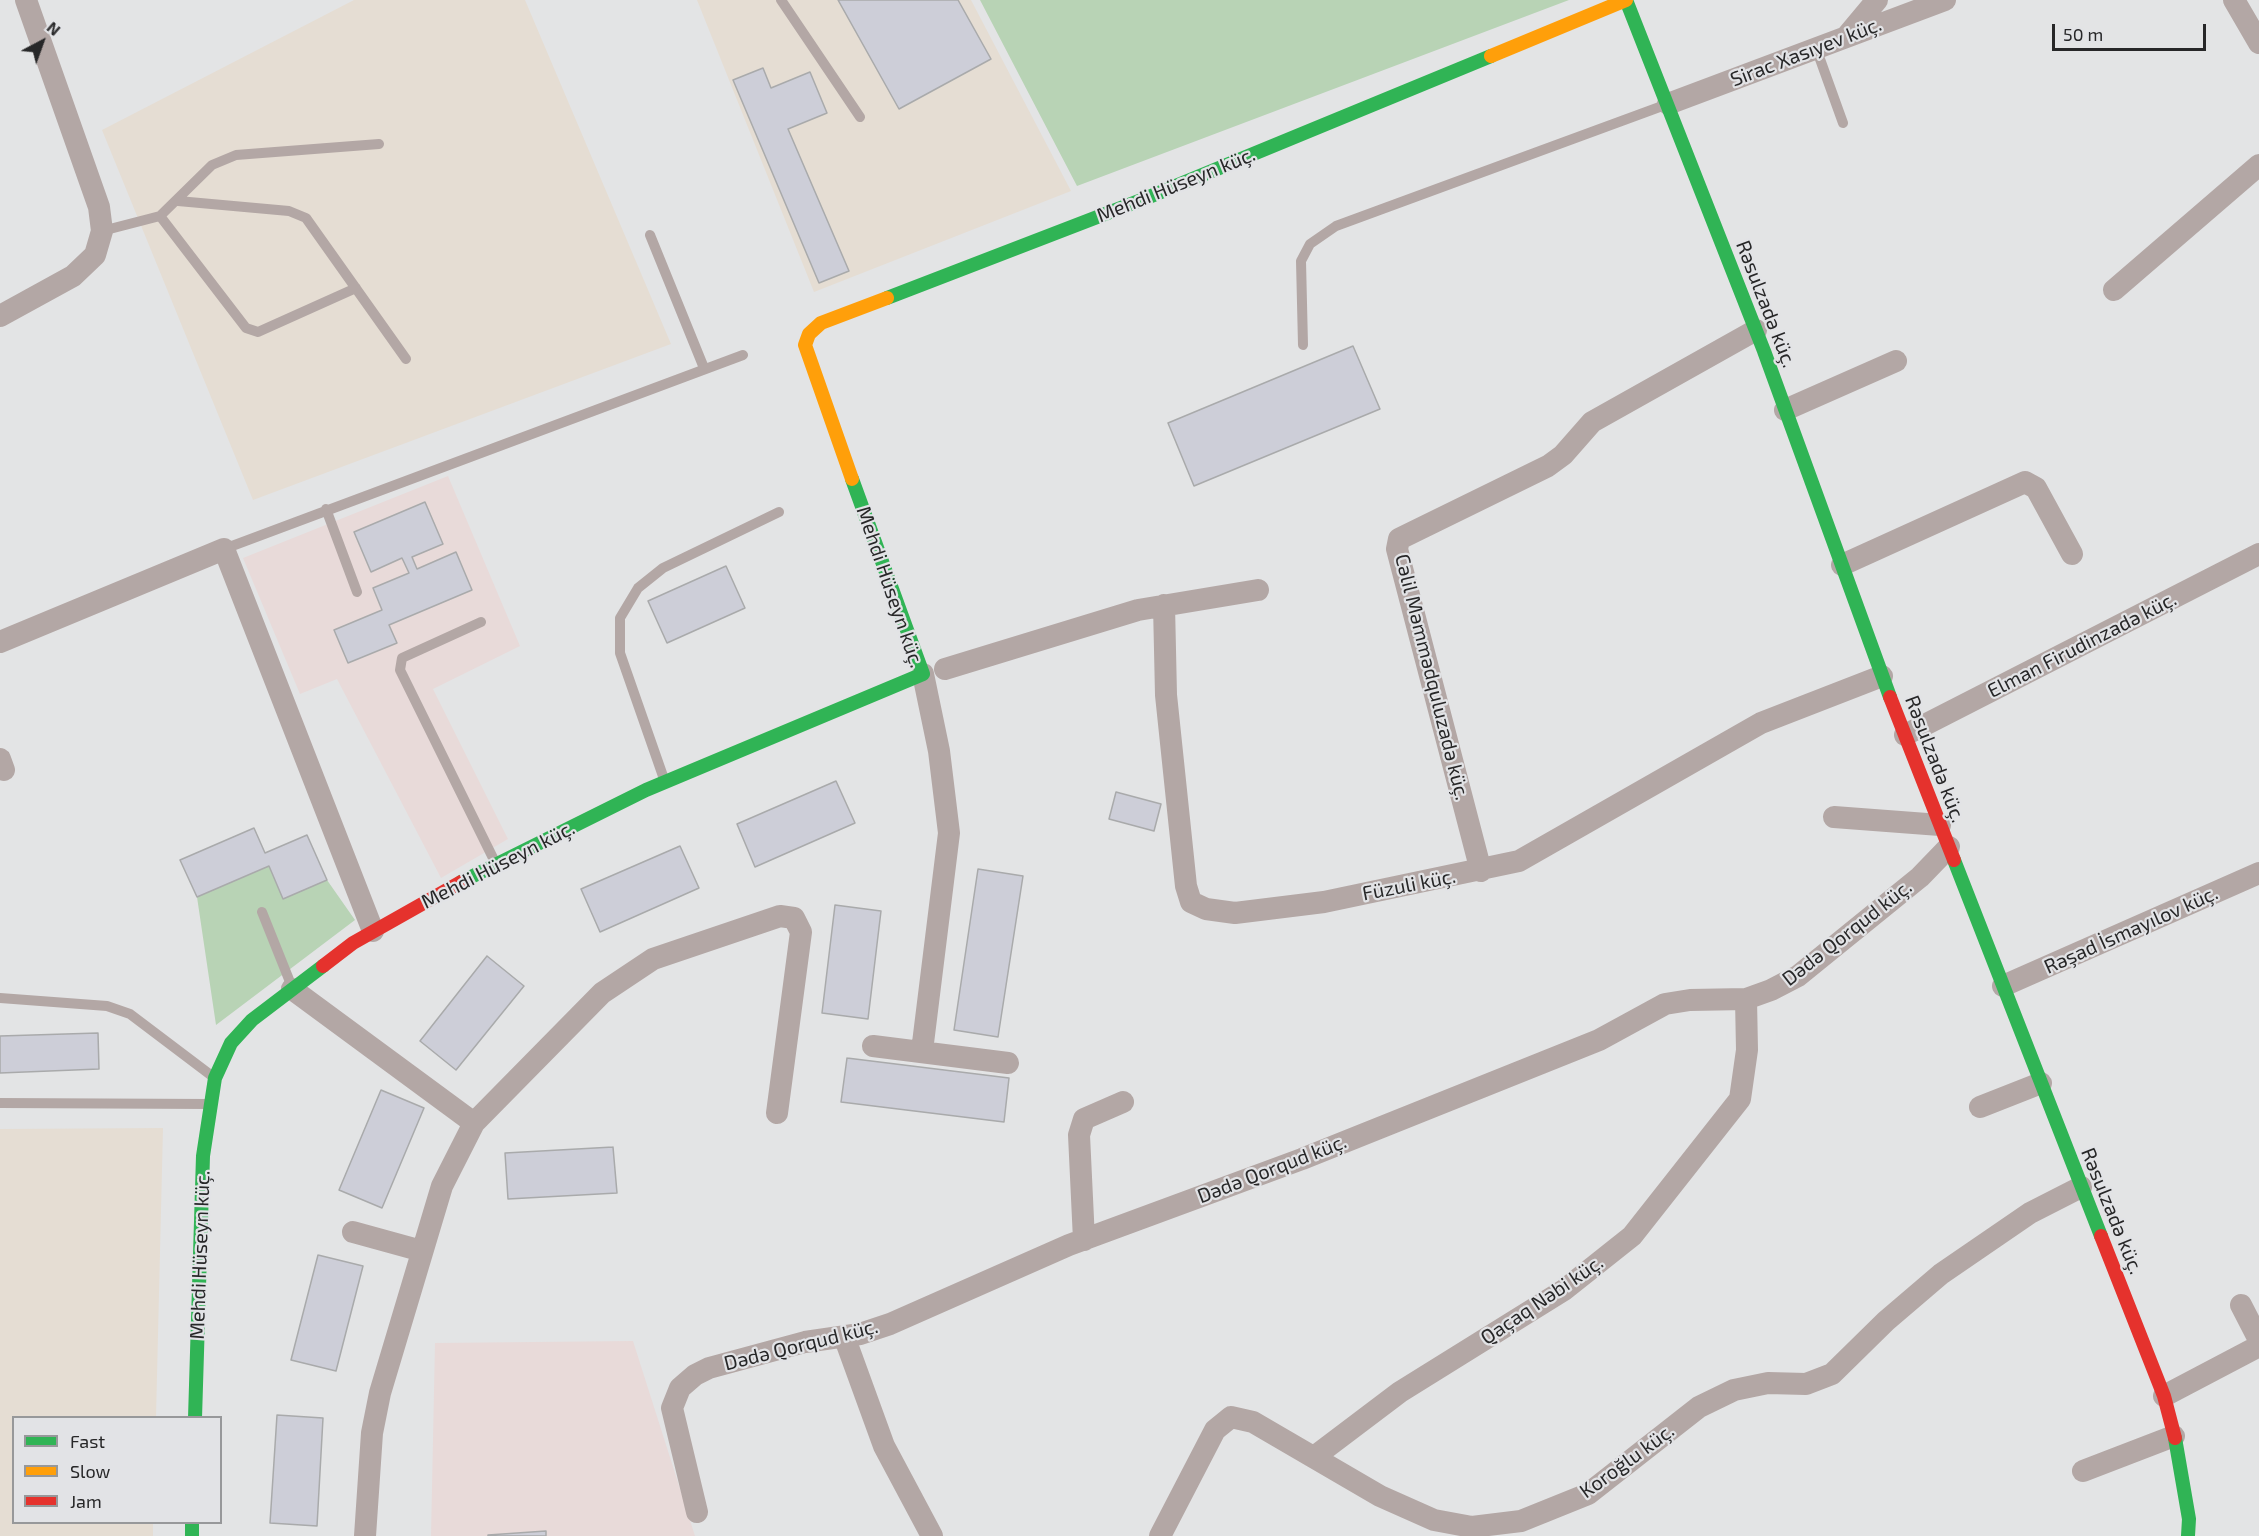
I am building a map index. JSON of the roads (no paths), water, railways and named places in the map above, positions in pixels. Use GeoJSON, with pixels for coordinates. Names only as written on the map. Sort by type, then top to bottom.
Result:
{"type":"FeatureCollection","features":[{"type":"Feature","properties":{"kind":"street"},"geometry":{"type":"LineString","coordinates":[[0,316],[74,276],[95,255],[102,231],[99,207],[26,0]]}},
{"type":"Feature","properties":{"kind":"street","name":"Rəsulzadə küç."},"geometry":{"type":"LineString","coordinates":[[1626,0],[1756,330],[1882,676],[2164,1396],[2186,1496],[2188,1536]]}},
{"type":"Feature","properties":{"kind":"street","name":"Mehdi Hüseyn küç."},"geometry":{"type":"LineString","coordinates":[[195,1416],[202,1156],[215,1078],[231,1043],[252,1020],[352,943],[437,894],[666,782],[934,672],[807,356],[805,345],[809,334],[821,323],[1144,199],[1626,0]]}},
{"type":"Feature","properties":{"kind":"street"},"geometry":{"type":"LineString","coordinates":[[1845,38],[1877,0]]}},
{"type":"Feature","properties":{"kind":"street","name":"Sirac Xasıyev küç."},"geometry":{"type":"LineString","coordinates":[[1668,104],[1945,0]]}},
{"type":"Feature","properties":{"kind":"street"},"geometry":{"type":"LineString","coordinates":[[2234,0],[2259,43]]}},
{"type":"Feature","properties":{"kind":"street"},"geometry":{"type":"LineString","coordinates":[[2114,290],[2259,165]]}},
{"type":"Feature","properties":{"kind":"street","name":"Cəlil Məmmədquluzadə küç."},"geometry":{"type":"LineString","coordinates":[[1481,870],[1397,549],[1399,539],[1548,466],[1563,456],[1592,422],[1756,330]]}},
{"type":"Feature","properties":{"kind":"street"},"geometry":{"type":"LineString","coordinates":[[1785,410],[1896,361]]}},
{"type":"Feature","properties":{"kind":"street"},"geometry":{"type":"LineString","coordinates":[[1842,566],[2025,482],[2036,488],[2072,554]]}},
{"type":"Feature","properties":{"kind":"street"},"geometry":{"type":"LineString","coordinates":[[1,639],[224,549],[373,931]]}},
{"type":"Feature","properties":{"kind":"street","name":"Elman Firudinzadə küç."},"geometry":{"type":"LineString","coordinates":[[1905,735],[2259,554]]}},
{"type":"Feature","properties":{"kind":"street"},"geometry":{"type":"LineString","coordinates":[[922,1051],[949,833],[939,751],[934,672],[1138,610],[1258,590]]}},
{"type":"Feature","properties":{"kind":"street","name":"Füzuli küç."},"geometry":{"type":"LineString","coordinates":[[1164,605],[1166,695],[1186,885],[1191,903],[1206,909],[1235,913],[1324,902],[1519,861],[1761,723],[1882,676]]}},
{"type":"Feature","properties":{"kind":"street"},"geometry":{"type":"LineString","coordinates":[[1834,817],[1940,825]]}},
{"type":"Feature","properties":{"kind":"street","name":"Dədə Qorqud küç."},"geometry":{"type":"LineString","coordinates":[[698,1512],[672,1408],[680,1388],[695,1375],[709,1368],[805,1342],[860,1334],[890,1324],[1084,1240],[1302,1159],[1599,1040],[1665,1004],[1690,1000],[1746,999],[1798,976],[1920,877],[1949,847]]}},
{"type":"Feature","properties":{"kind":"street","name":"Rəşad İsmayılov küç."},"geometry":{"type":"LineString","coordinates":[[2003,986],[2259,873]]}},
{"type":"Feature","properties":{"kind":"street"},"geometry":{"type":"LineString","coordinates":[[365,1536],[372,1433],[380,1393],[442,1186],[474,1123],[602,993],[653,959],[780,915],[794,918],[801,932],[777,1113]]}},
{"type":"Feature","properties":{"kind":"street"},"geometry":{"type":"LineString","coordinates":[[292,989],[474,1123]]}},
{"type":"Feature","properties":{"kind":"street","name":"Qaçaq Nəbi küç."},"geometry":{"type":"LineString","coordinates":[[1314,1457],[1400,1392],[1564,1290],[1632,1236],[1740,1099],[1747,1050],[1746,999]]}},
{"type":"Feature","properties":{"kind":"street"},"geometry":{"type":"LineString","coordinates":[[873,1046],[1008,1064]]}},
{"type":"Feature","properties":{"kind":"street"},"geometry":{"type":"LineString","coordinates":[[1980,1107],[2041,1083]]}},
{"type":"Feature","properties":{"kind":"street"},"geometry":{"type":"LineString","coordinates":[[1084,1240],[1079,1135],[1084,1119],[1123,1102]]}},
{"type":"Feature","properties":{"kind":"street","name":"Koroğlu küç."},"geometry":{"type":"LineString","coordinates":[[1160,1536],[1215,1430],[1231,1417],[1253,1422],[1380,1496],[1429,1528],[1472,1527],[1521,1521],[1588,1494],[1699,1407],[1734,1390],[1768,1383],[1806,1384],[1832,1374],[1886,1321],[1941,1274],[2030,1213],[2081,1187]]}},
{"type":"Feature","properties":{"kind":"street"},"geometry":{"type":"LineString","coordinates":[[353,1232],[422,1251]]}},
{"type":"Feature","properties":{"kind":"street"},"geometry":{"type":"LineString","coordinates":[[2241,1305],[2259,1340]]}},
{"type":"Feature","properties":{"kind":"street"},"geometry":{"type":"LineString","coordinates":[[844,1336],[884,1446],[932,1536]]}},
{"type":"Feature","properties":{"kind":"street"},"geometry":{"type":"LineString","coordinates":[[2164,1396],[2259,1346]]}},
{"type":"Feature","properties":{"kind":"street"},"geometry":{"type":"LineString","coordinates":[[2083,1471],[2174,1436]]}},
{"type":"Feature","properties":{"kind":"lane"},"geometry":{"type":"LineString","coordinates":[[781,0],[860,117]]}},
{"type":"Feature","properties":{"kind":"lane"},"geometry":{"type":"LineString","coordinates":[[1816,48],[1843,123]]}},
{"type":"Feature","properties":{"kind":"lane"},"geometry":{"type":"LineString","coordinates":[[1303,345],[1301,261],[1310,244],[1336,226],[1668,104]]}},
{"type":"Feature","properties":{"kind":"lane"},"geometry":{"type":"LineString","coordinates":[[102,231],[160,216],[178,201],[212,165],[236,155],[379,144]]}},
{"type":"Feature","properties":{"kind":"lane"},"geometry":{"type":"LineString","coordinates":[[178,201],[289,211],[306,218],[406,359]]}},
{"type":"Feature","properties":{"kind":"lane"},"geometry":{"type":"LineString","coordinates":[[160,216],[246,328],[258,332],[356,288]]}},
{"type":"Feature","properties":{"kind":"lane"},"geometry":{"type":"LineString","coordinates":[[650,235],[704,368]]}},
{"type":"Feature","properties":{"kind":"lane"},"geometry":{"type":"LineString","coordinates":[[224,549],[743,355]]}},
{"type":"Feature","properties":{"kind":"lane"},"geometry":{"type":"LineString","coordinates":[[326,509],[357,592]]}},
{"type":"Feature","properties":{"kind":"lane"},"geometry":{"type":"LineString","coordinates":[[666,782],[620,653],[620,618],[638,588],[663,568],[779,512]]}},
{"type":"Feature","properties":{"kind":"lane"},"geometry":{"type":"LineString","coordinates":[[481,622],[402,658],[400,670],[496,865]]}},
{"type":"Feature","properties":{"kind":"lane"},"geometry":{"type":"LineString","coordinates":[[262,912],[292,989]]}},
{"type":"Feature","properties":{"kind":"lane"},"geometry":{"type":"LineString","coordinates":[[0,998],[107,1006],[130,1014],[215,1078]]}},
{"type":"Feature","properties":{"kind":"lane"},"geometry":{"type":"LineString","coordinates":[[0,1103],[211,1104]]}}]}
